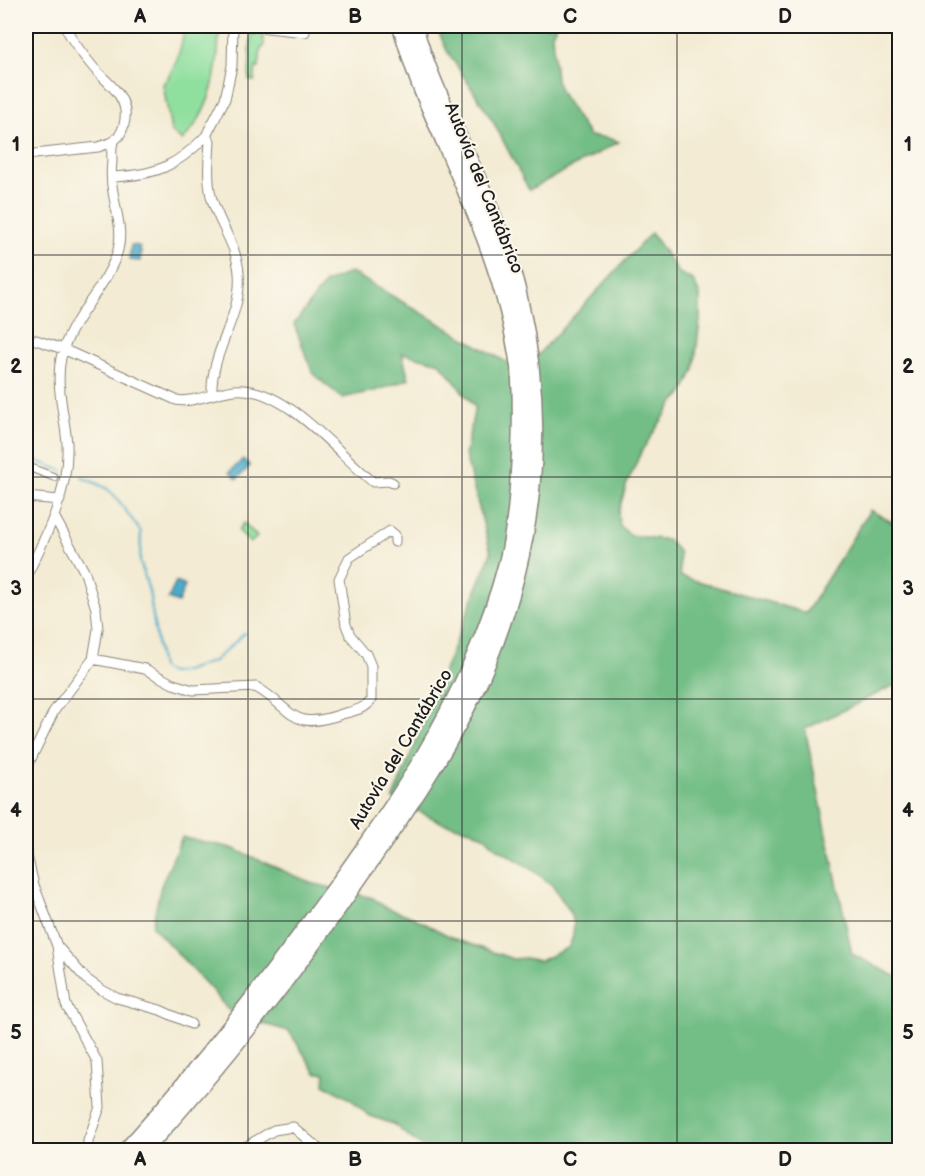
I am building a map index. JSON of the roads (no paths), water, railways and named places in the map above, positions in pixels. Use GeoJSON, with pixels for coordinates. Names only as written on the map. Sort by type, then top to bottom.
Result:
{"type":"FeatureCollection","features":[{"type":"Feature","properties":{"kind":"highway","name":"Autovía del Cantábrico"},"geometry":{"type":"LineString","coordinates":[[127,1150],[218,1046],[328,900],[402,792],[465,680],[487,628],[507,560],[518,494],[522,419],[519,368],[506,299],[489,245],[423,90],[401,26]]}},
{"type":"Feature","properties":{"kind":"highway","name":"Autovía del Cantábrico"},"geometry":{"type":"LineString","coordinates":[[144,1150],[227,1054],[337,911],[412,799],[446,744],[478,684],[504,618],[525,546],[534,477],[536,424],[531,368],[518,296],[496,226],[441,100],[414,26]]}},
{"type":"Feature","properties":{"kind":"street"},"geometry":{"type":"LineString","coordinates":[[26,155],[98,147],[113,142],[125,121],[122,99],[86,58],[72,40],[65,26]]}},
{"type":"Feature","properties":{"kind":"street"},"geometry":{"type":"LineString","coordinates":[[112,177],[144,175],[161,169],[181,159],[206,136],[225,99],[232,66],[233,26]]}},
{"type":"Feature","properties":{"kind":"street"},"geometry":{"type":"LineString","coordinates":[[249,26],[305,32]]}},
{"type":"Feature","properties":{"kind":"street"},"geometry":{"type":"LineString","coordinates":[[206,136],[210,141],[208,164],[211,196],[232,245],[239,275],[236,302],[214,367],[212,393]]}},
{"type":"Feature","properties":{"kind":"street"},"geometry":{"type":"LineString","coordinates":[[26,577],[55,518],[61,495],[67,447],[58,377],[63,349],[118,250],[120,235],[119,214],[113,192],[113,142]]}},
{"type":"Feature","properties":{"kind":"street"},"geometry":{"type":"LineString","coordinates":[[26,338],[63,349],[176,400],[191,400],[212,393],[236,389],[263,394],[301,416],[373,482],[393,483]]}},
{"type":"Feature","properties":{"kind":"street"},"geometry":{"type":"LineString","coordinates":[[26,466],[54,477]]}},
{"type":"Feature","properties":{"kind":"street"},"geometry":{"type":"LineString","coordinates":[[26,497],[61,495]]}},
{"type":"Feature","properties":{"kind":"street"},"geometry":{"type":"LineString","coordinates":[[26,763],[54,711],[93,659],[98,629],[91,590],[85,573],[55,518]]}},
{"type":"Feature","properties":{"kind":"street"},"geometry":{"type":"LineString","coordinates":[[93,659],[145,669],[173,684],[193,690],[256,687],[292,716],[308,721],[328,720],[360,709],[371,700],[371,666],[366,654],[350,634],[346,625],[339,579],[346,562],[355,552],[390,531],[395,535],[395,542]]}},
{"type":"Feature","properties":{"kind":"street"},"geometry":{"type":"LineString","coordinates":[[26,851],[34,885],[57,946],[66,1005],[98,1061],[100,1107],[88,1140],[88,1150]]}},
{"type":"Feature","properties":{"kind":"street"},"geometry":{"type":"LineString","coordinates":[[57,946],[86,980],[102,990],[117,998],[160,1010],[191,1024]]}},
{"type":"Feature","properties":{"kind":"street"},"geometry":{"type":"LineString","coordinates":[[240,1150],[274,1130],[293,1126],[320,1150]]}},
{"type":"Feature","properties":{"kind":"water"},"geometry":{"type":"Polygon","coordinates":[[[131,245],[139,246],[140,261],[129,260],[131,245]]]}},
{"type":"Feature","properties":{"kind":"water"},"geometry":{"type":"Polygon","coordinates":[[[243,459],[250,466],[237,479],[230,472],[243,459]]]}},
{"type":"Feature","properties":{"kind":"water"},"geometry":{"type":"Polygon","coordinates":[[[176,582],[185,586],[178,603],[168,599],[176,582]]]}},
{"type":"Feature","properties":{"kind":"waterway"},"geometry":{"type":"LineString","coordinates":[[26,457],[63,471]]}},
{"type":"Feature","properties":{"kind":"waterway"},"geometry":{"type":"LineString","coordinates":[[82,477],[106,488],[116,497],[141,532],[140,561],[149,591],[161,668],[170,673],[182,672],[214,661],[245,633]]}}]}
